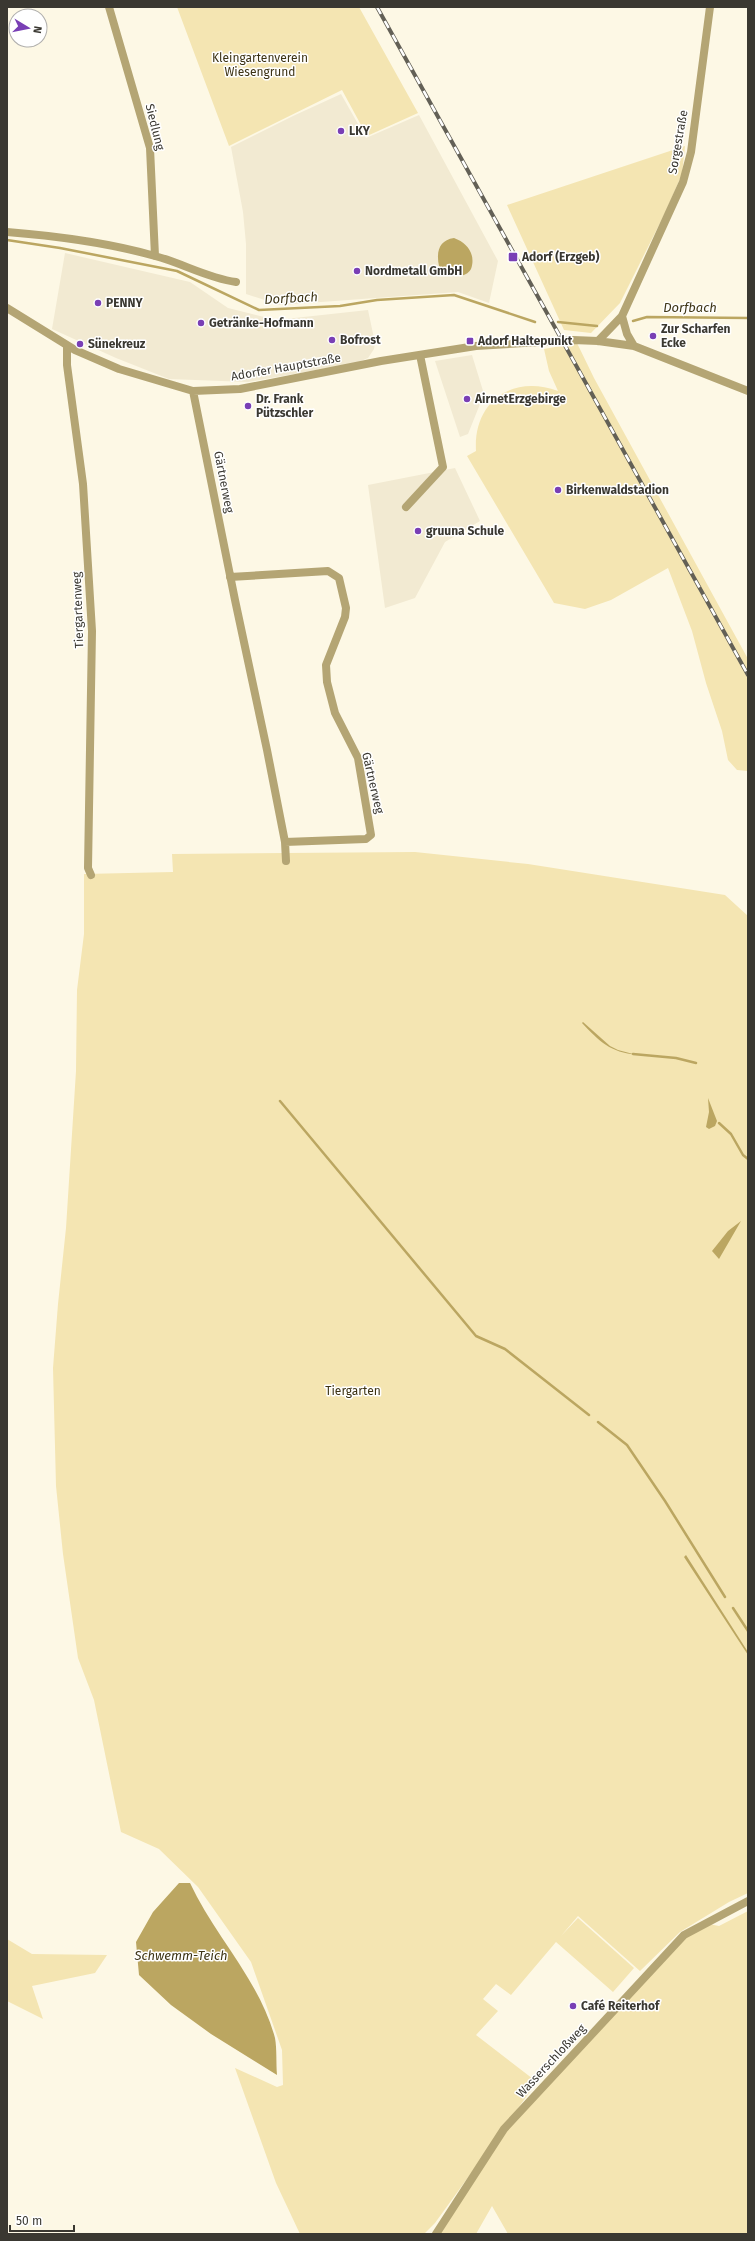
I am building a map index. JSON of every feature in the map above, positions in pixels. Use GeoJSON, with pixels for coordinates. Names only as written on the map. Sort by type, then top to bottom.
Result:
{"type":"FeatureCollection","features":[{"type":"Feature","properties":{"kind":"street","name":"Siedlung"},"geometry":{"type":"LineString","coordinates":[[109,7],[150,148],[155,256]]}},
{"type":"Feature","properties":{"kind":"street","name":"Sorgestraße"},"geometry":{"type":"LineString","coordinates":[[598,341],[622,316],[688,168],[710,7]]}},
{"type":"Feature","properties":{"kind":"street"},"geometry":{"type":"LineString","coordinates":[[7,232],[73,238],[155,256],[219,280],[236,282]]}},
{"type":"Feature","properties":{"kind":"street","name":"Adorfer Hauptstraße"},"geometry":{"type":"LineString","coordinates":[[7,308],[67,346],[119,369],[193,391],[246,388],[420,355],[476,346],[536,340],[598,341],[634,346],[748,391]]}},
{"type":"Feature","properties":{"kind":"street"},"geometry":{"type":"LineString","coordinates":[[622,316],[627,334],[634,346]]}},
{"type":"Feature","properties":{"kind":"street","name":"Tiergartenweg"},"geometry":{"type":"LineString","coordinates":[[67,346],[67,365],[84,484],[91,624],[88,868],[91,875]]}},
{"type":"Feature","properties":{"kind":"street"},"geometry":{"type":"LineString","coordinates":[[406,507],[443,467],[420,355]]}},
{"type":"Feature","properties":{"kind":"street","name":"Gärtnerweg"},"geometry":{"type":"LineString","coordinates":[[193,391],[285,842],[286,861]]}},
{"type":"Feature","properties":{"kind":"street","name":"Gärtnerweg"},"geometry":{"type":"LineString","coordinates":[[230,577],[328,571],[339,578],[342,590],[345,617],[326,665],[327,682],[335,713],[358,758],[371,835],[366,839],[285,842]]}},
{"type":"Feature","properties":{"kind":"street","name":"Wasserschloßweg"},"geometry":{"type":"LineString","coordinates":[[436,2234],[504,2129],[684,1935],[748,1901]]}},
{"type":"Feature","properties":{"kind":"shaded area"},"geometry":{"type":"Polygon","coordinates":[[[341,94],[366,138],[419,115],[498,261],[489,303],[458,292],[280,305],[246,294],[246,244],[243,212],[231,147],[341,94]]]}},
{"type":"Feature","properties":{"kind":"shaded area"},"geometry":{"type":"Polygon","coordinates":[[[65,253],[190,282],[228,308],[276,320],[368,310],[375,343],[374,349],[368,358],[356,363],[248,382],[169,379],[116,358],[52,329],[65,253]]]}},
{"type":"Feature","properties":{"kind":"shaded area"},"geometry":{"type":"Polygon","coordinates":[[[472,355],[484,394],[468,434],[460,437],[435,361],[472,355]]]}},
{"type":"Feature","properties":{"kind":"shaded area","name":"gruuna Schule"},"geometry":{"type":"Polygon","coordinates":[[[455,468],[480,521],[445,542],[415,598],[385,608],[368,485],[455,468]]]}},
{"type":"Feature","properties":{"kind":"green space","name":"Kleingartenverein Wiesengrund"},"geometry":{"type":"Polygon","coordinates":[[[177,7],[359,7],[418,113],[367,136],[342,90],[229,146],[177,7]]]}},
{"type":"Feature","properties":{"kind":"green space"},"geometry":{"type":"Polygon","coordinates":[[[685,146],[682,174],[665,213],[620,303],[591,333],[564,330],[507,205],[685,146]]]}},
{"type":"Feature","properties":{"kind":"green space"},"geometry":{"type":"Polygon","coordinates":[[[577,343],[594,378],[748,659],[748,771],[737,770],[728,760],[722,731],[706,683],[692,631],[668,568],[611,600],[585,609],[554,603],[467,456],[476,451],[477,433],[481,418],[489,406],[499,396],[511,389],[526,386],[541,387],[558,391],[549,371],[544,349],[577,343]]]}},
{"type":"Feature","properties":{"kind":"green space","name":"Tiergarten"},"geometry":{"type":"Polygon","coordinates":[[[415,852],[528,864],[725,895],[748,916],[748,1893],[729,1902],[680,1932],[640,1971],[578,1916],[561,1936],[578,1918],[634,1968],[613,1992],[556,1942],[511,1995],[496,1984],[483,1999],[498,2011],[476,2035],[537,2082],[435,2223],[424,2234],[300,2234],[276,2183],[235,2068],[277,2087],[283,2085],[282,2050],[251,1962],[198,1887],[159,1849],[121,1832],[94,1700],[78,1658],[63,1554],[56,1486],[53,1368],[66,1228],[76,1071],[77,990],[84,934],[84,874],[173,872],[172,854],[415,852]]]}},
{"type":"Feature","properties":{"kind":"green space"},"geometry":{"type":"Polygon","coordinates":[[[748,1911],[748,2234],[508,2234],[492,2206],[476,2234],[439,2234],[500,2137],[684,1936],[709,1924],[719,1926],[748,1911]]]}},
{"type":"Feature","properties":{"kind":"green space"},"geometry":{"type":"Polygon","coordinates":[[[7,1939],[32,1954],[107,1955],[95,1973],[32,1986],[43,2019],[7,2001],[7,1939]]]}},
{"type":"Feature","properties":{"kind":"water"},"geometry":{"type":"Polygon","coordinates":[[[454,238],[467,246],[472,254],[471,269],[468,273],[460,276],[455,275],[439,266],[438,261],[438,252],[442,244],[449,239],[454,238]]]}},
{"type":"Feature","properties":{"kind":"water"},"geometry":{"type":"Polygon","coordinates":[[[583,1022],[610,1046],[618,1050],[637,1055],[612,1049],[588,1030],[582,1023],[583,1022]]]}},
{"type":"Feature","properties":{"kind":"water"},"geometry":{"type":"Polygon","coordinates":[[[708,1098],[717,1121],[715,1126],[709,1129],[706,1127],[709,1112],[708,1098]]]}},
{"type":"Feature","properties":{"kind":"water"},"geometry":{"type":"Polygon","coordinates":[[[741,1221],[719,1259],[712,1251],[728,1231],[741,1221]]]}},
{"type":"Feature","properties":{"kind":"water"},"geometry":{"type":"Polygon","coordinates":[[[686,1555],[748,1652],[748,1655],[684,1557],[686,1555]]]}},
{"type":"Feature","properties":{"kind":"water","name":"Schwemm-Teich"},"geometry":{"type":"Polygon","coordinates":[[[179,1883],[190,1883],[211,1921],[259,1997],[275,2038],[277,2075],[211,2034],[171,2005],[139,1975],[136,1942],[153,1912],[179,1883]]]}},
{"type":"Feature","properties":{"kind":"waterway","name":"Dorfbach"},"geometry":{"type":"LineString","coordinates":[[7,240],[60,248],[177,271],[259,310],[340,306],[377,300],[454,295],[535,322]]}},
{"type":"Feature","properties":{"kind":"waterway","name":"Dorfbach"},"geometry":{"type":"LineString","coordinates":[[633,321],[647,317],[748,318]]}},
{"type":"Feature","properties":{"kind":"waterway","name":"Dorfbach"},"geometry":{"type":"LineString","coordinates":[[558,322],[597,326]]}},
{"type":"Feature","properties":{"kind":"waterway"},"geometry":{"type":"LineString","coordinates":[[633,1054],[676,1058],[696,1063]]}},
{"type":"Feature","properties":{"kind":"waterway"},"geometry":{"type":"LineString","coordinates":[[280,1101],[476,1336],[505,1349],[589,1415]]}},
{"type":"Feature","properties":{"kind":"waterway"},"geometry":{"type":"LineString","coordinates":[[719,1123],[731,1134],[743,1155],[748,1159]]}},
{"type":"Feature","properties":{"kind":"waterway"},"geometry":{"type":"LineString","coordinates":[[598,1422],[627,1445],[665,1501],[725,1597]]}},
{"type":"Feature","properties":{"kind":"waterway"},"geometry":{"type":"LineString","coordinates":[[733,1608],[748,1631]]}},
{"type":"Feature","properties":{"kind":"railway"},"geometry":{"type":"LineString","coordinates":[[377,7],[748,675]]}},
{"type":"Feature","properties":{"kind":"place","name":"LKY"},"geometry":{"type":"Point","coordinates":[341,131]}},
{"type":"Feature","properties":{"kind":"place","name":"Adorf (Erzgeb)"},"geometry":{"type":"Point","coordinates":[513,257]}},
{"type":"Feature","properties":{"kind":"place","name":"Nordmetall GmbH"},"geometry":{"type":"Point","coordinates":[357,271]}},
{"type":"Feature","properties":{"kind":"place","name":"PENNY"},"geometry":{"type":"Point","coordinates":[98,303]}},
{"type":"Feature","properties":{"kind":"place","name":"Getränke-Hofmann"},"geometry":{"type":"Point","coordinates":[201,323]}},
{"type":"Feature","properties":{"kind":"place","name":"Zur Scharfen Ecke"},"geometry":{"type":"Point","coordinates":[653,336]}},
{"type":"Feature","properties":{"kind":"place","name":"Bofrost"},"geometry":{"type":"Point","coordinates":[332,340]}},
{"type":"Feature","properties":{"kind":"place","name":"Adorf Haltepunkt"},"geometry":{"type":"Point","coordinates":[470,341]}},
{"type":"Feature","properties":{"kind":"place","name":"Sünekreuz"},"geometry":{"type":"Point","coordinates":[80,344]}},
{"type":"Feature","properties":{"kind":"place","name":"AirnetErzgebirge"},"geometry":{"type":"Point","coordinates":[467,399]}},
{"type":"Feature","properties":{"kind":"place","name":"Dr. Frank Pützschler"},"geometry":{"type":"Point","coordinates":[248,406]}},
{"type":"Feature","properties":{"kind":"place","name":"Birkenwaldstadion"},"geometry":{"type":"Point","coordinates":[558,490]}},
{"type":"Feature","properties":{"kind":"place","name":"gruuna Schule"},"geometry":{"type":"Point","coordinates":[418,531]}},
{"type":"Feature","properties":{"kind":"place","name":"Café Reiterhof"},"geometry":{"type":"Point","coordinates":[573,2006]}}]}
